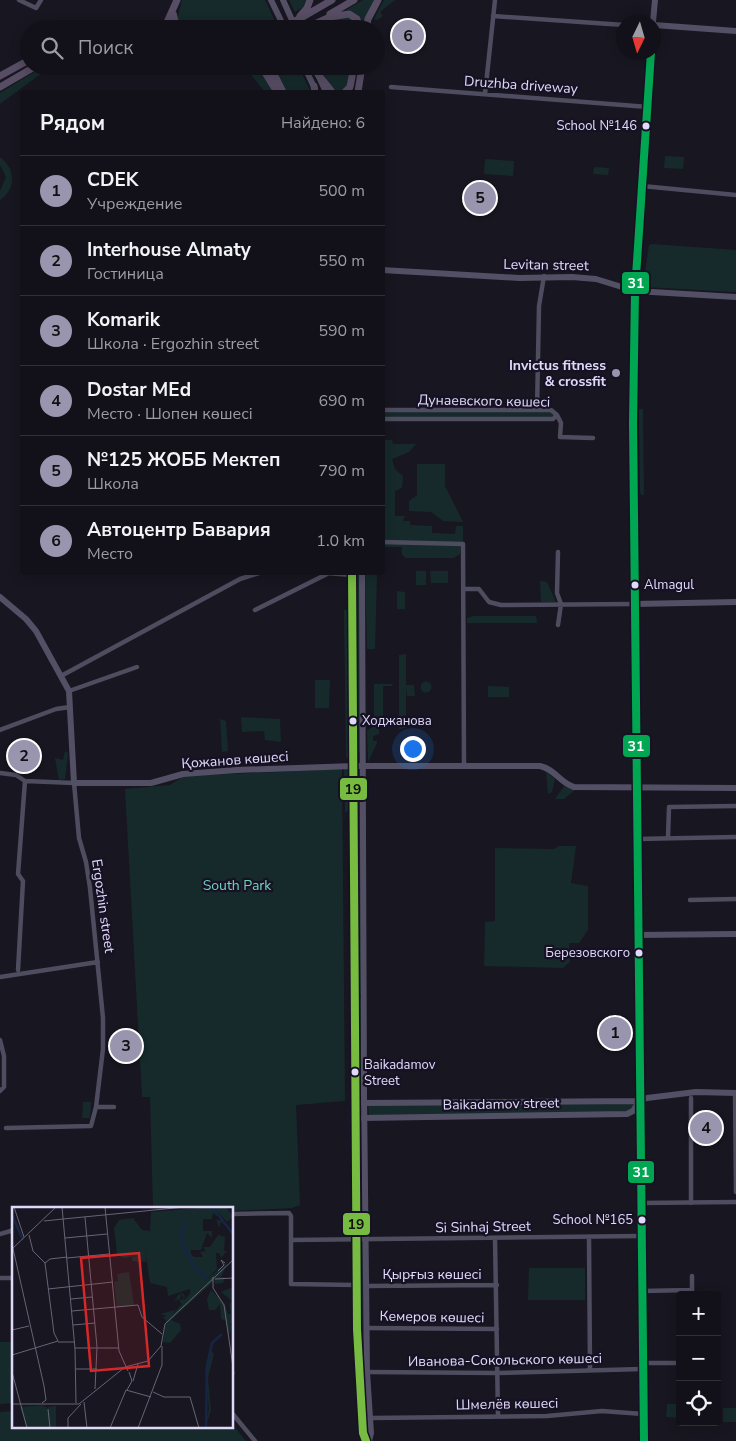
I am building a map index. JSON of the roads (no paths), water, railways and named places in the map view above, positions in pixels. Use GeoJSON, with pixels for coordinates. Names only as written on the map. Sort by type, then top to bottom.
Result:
{"type":"FeatureCollection","features":[{"type":"Feature","properties":{"kind":"main road"},"geometry":{"type":"LineString","coordinates":[[169,20],[177,0]]}},
{"type":"Feature","properties":{"kind":"main road"},"geometry":{"type":"LineString","coordinates":[[298,20],[307,8],[310,0]]}},
{"type":"Feature","properties":{"kind":"main road"},"geometry":{"type":"LineString","coordinates":[[301,17],[332,0]]}},
{"type":"Feature","properties":{"kind":"main road"},"geometry":{"type":"LineString","coordinates":[[320,20],[354,0]]}},
{"type":"Feature","properties":{"kind":"main road"},"geometry":{"type":"LineString","coordinates":[[370,20],[378,0]]}},
{"type":"Feature","properties":{"kind":"main road"},"geometry":{"type":"LineString","coordinates":[[173,13],[175,20]]}},
{"type":"Feature","properties":{"kind":"main road"},"geometry":{"type":"LineString","coordinates":[[323,20],[344,14],[354,16],[357,20]]}},
{"type":"Feature","properties":{"kind":"main road"},"geometry":{"type":"LineString","coordinates":[[0,76],[20,65]]}},
{"type":"Feature","properties":{"kind":"main road"},"geometry":{"type":"LineString","coordinates":[[0,87],[21,75]]}},
{"type":"Feature","properties":{"kind":"main road"},"geometry":{"type":"LineString","coordinates":[[267,75],[276,90]]}},
{"type":"Feature","properties":{"kind":"main road"},"geometry":{"type":"LineString","coordinates":[[274,75],[282,90]]}},
{"type":"Feature","properties":{"kind":"main road"},"geometry":{"type":"LineString","coordinates":[[320,75],[331,90]]}},
{"type":"Feature","properties":{"kind":"main road"},"geometry":{"type":"LineString","coordinates":[[347,90],[350,87],[352,75]]}},
{"type":"Feature","properties":{"kind":"main road"},"geometry":{"type":"LineString","coordinates":[[358,90],[361,75]]}},
{"type":"Feature","properties":{"kind":"street"},"geometry":{"type":"LineString","coordinates":[[19,0],[36,8],[42,0]]}},
{"type":"Feature","properties":{"kind":"street"},"geometry":{"type":"LineString","coordinates":[[271,0],[286,20]]}},
{"type":"Feature","properties":{"kind":"street"},"geometry":{"type":"LineString","coordinates":[[283,0],[289,20]]}},
{"type":"Feature","properties":{"kind":"street"},"geometry":{"type":"LineString","coordinates":[[485,94],[495,0]]}},
{"type":"Feature","properties":{"kind":"street"},"geometry":{"type":"LineString","coordinates":[[654,15],[655,0]]}},
{"type":"Feature","properties":{"kind":"street"},"geometry":{"type":"LineString","coordinates":[[493,16],[616,24]]}},
{"type":"Feature","properties":{"kind":"street"},"geometry":{"type":"LineString","coordinates":[[661,25],[736,31]]}},
{"type":"Feature","properties":{"kind":"street"},"geometry":{"type":"LineString","coordinates":[[644,1441],[636,839],[635,291],[651,60]]}},
{"type":"Feature","properties":{"kind":"street"},"geometry":{"type":"LineString","coordinates":[[308,75],[315,90]]}},
{"type":"Feature","properties":{"kind":"street"},"geometry":{"type":"LineString","coordinates":[[318,75],[325,90]]}},
{"type":"Feature","properties":{"kind":"street","name":"Druzhba driveway"},"geometry":{"type":"LineString","coordinates":[[391,87],[648,107]]}},
{"type":"Feature","properties":{"kind":"street"},"geometry":{"type":"LineString","coordinates":[[642,186],[736,195]]}},
{"type":"Feature","properties":{"kind":"street","name":"Levitan street"},"geometry":{"type":"LineString","coordinates":[[385,270],[519,278],[544,276],[596,279],[635,291],[736,297]]}},
{"type":"Feature","properties":{"kind":"street"},"geometry":{"type":"LineString","coordinates":[[537,410],[539,306],[544,276]]}},
{"type":"Feature","properties":{"kind":"street","name":"Дунаевского көшесі"},"geometry":{"type":"LineString","coordinates":[[385,410],[551,410],[557,415],[553,419],[385,419]]}},
{"type":"Feature","properties":{"kind":"street"},"geometry":{"type":"LineString","coordinates":[[557,415],[561,423],[560,437],[594,438]]}},
{"type":"Feature","properties":{"kind":"street"},"geometry":{"type":"LineString","coordinates":[[385,542],[463,544],[464,766]]}},
{"type":"Feature","properties":{"kind":"street"},"geometry":{"type":"LineString","coordinates":[[558,552],[557,593],[561,604],[558,625]]}},
{"type":"Feature","properties":{"kind":"street"},"geometry":{"type":"LineString","coordinates":[[61,676],[240,579],[253,575]]}},
{"type":"Feature","properties":{"kind":"street"},"geometry":{"type":"LineString","coordinates":[[255,610],[325,575]]}},
{"type":"Feature","properties":{"kind":"street"},"geometry":{"type":"LineString","coordinates":[[352,575],[356,998],[356,1284],[363,1433],[368,1441]]}},
{"type":"Feature","properties":{"kind":"street"},"geometry":{"type":"LineString","coordinates":[[362,575],[364,1118],[370,1418],[368,1441]]}},
{"type":"Feature","properties":{"kind":"street"},"geometry":{"type":"LineString","coordinates":[[464,589],[479,589],[489,602],[496,604],[736,602]]}},
{"type":"Feature","properties":{"kind":"street","name":"Ergozhin street"},"geometry":{"type":"LineString","coordinates":[[0,597],[36,631],[69,691],[79,838],[86,862],[98,962],[103,1041],[96,1107],[92,1124],[88,1128],[6,1128]]}},
{"type":"Feature","properties":{"kind":"street"},"geometry":{"type":"LineString","coordinates":[[69,691],[136,667]]}},
{"type":"Feature","properties":{"kind":"street"},"geometry":{"type":"LineString","coordinates":[[0,730],[56,709],[70,707]]}},
{"type":"Feature","properties":{"kind":"street"},"geometry":{"type":"LineString","coordinates":[[364,766],[540,766],[552,770],[566,784],[574,787],[636,789],[736,788]]}},
{"type":"Feature","properties":{"kind":"street","name":"Қожанов көшесі"},"geometry":{"type":"LineString","coordinates":[[0,773],[16,775],[25,781],[151,783],[183,774],[364,766]]}},
{"type":"Feature","properties":{"kind":"street"},"geometry":{"type":"LineString","coordinates":[[18,970],[23,881],[18,874],[25,781]]}},
{"type":"Feature","properties":{"kind":"street"},"geometry":{"type":"LineString","coordinates":[[668,837],[669,807],[736,806]]}},
{"type":"Feature","properties":{"kind":"street"},"geometry":{"type":"LineString","coordinates":[[636,839],[736,837]]}},
{"type":"Feature","properties":{"kind":"street"},"geometry":{"type":"LineString","coordinates":[[690,900],[736,899]]}},
{"type":"Feature","properties":{"kind":"street"},"geometry":{"type":"LineString","coordinates":[[637,936],[736,934]]}},
{"type":"Feature","properties":{"kind":"street"},"geometry":{"type":"LineString","coordinates":[[0,977],[98,962]]}},
{"type":"Feature","properties":{"kind":"street"},"geometry":{"type":"LineString","coordinates":[[356,998],[364,998]]}},
{"type":"Feature","properties":{"kind":"street"},"geometry":{"type":"LineString","coordinates":[[0,1040],[4,1087],[0,1091]]}},
{"type":"Feature","properties":{"kind":"street","name":"Baikadamov street"},"geometry":{"type":"LineString","coordinates":[[356,1103],[640,1101],[646,1098],[691,1093],[735,1093]]}},
{"type":"Feature","properties":{"kind":"street"},"geometry":{"type":"LineString","coordinates":[[735,1093],[736,1192]]}},
{"type":"Feature","properties":{"kind":"street"},"geometry":{"type":"LineString","coordinates":[[691,1098],[691,1203]]}},
{"type":"Feature","properties":{"kind":"street","name":"Baikadamov street"},"geometry":{"type":"LineString","coordinates":[[356,1118],[627,1114],[634,1110],[640,1101]]}},
{"type":"Feature","properties":{"kind":"street"},"geometry":{"type":"LineString","coordinates":[[580,1102],[581,1116]]}},
{"type":"Feature","properties":{"kind":"street"},"geometry":{"type":"LineString","coordinates":[[96,1107],[114,1107]]}},
{"type":"Feature","properties":{"kind":"street"},"geometry":{"type":"LineString","coordinates":[[641,1203],[736,1202]]}},
{"type":"Feature","properties":{"kind":"street"},"geometry":{"type":"LineString","coordinates":[[234,1214],[289,1213],[291,1216],[291,1284],[356,1284]]}},
{"type":"Feature","properties":{"kind":"street","name":"Si Sinhaj Street"},"geometry":{"type":"LineString","coordinates":[[291,1240],[641,1236]]}},
{"type":"Feature","properties":{"kind":"street"},"geometry":{"type":"LineString","coordinates":[[589,1237],[590,1370]]}},
{"type":"Feature","properties":{"kind":"street"},"geometry":{"type":"LineString","coordinates":[[495,1238],[498,1416]]}},
{"type":"Feature","properties":{"kind":"street"},"geometry":{"type":"LineString","coordinates":[[692,1276],[692,1291]]}},
{"type":"Feature","properties":{"kind":"street","name":"Қырғыз көшесі"},"geometry":{"type":"LineString","coordinates":[[366,1286],[497,1285]]}},
{"type":"Feature","properties":{"kind":"street"},"geometry":{"type":"LineString","coordinates":[[642,1290],[676,1291]]}},
{"type":"Feature","properties":{"kind":"street","name":"Кемеров көшесі"},"geometry":{"type":"LineString","coordinates":[[367,1328],[497,1329]]}},
{"type":"Feature","properties":{"kind":"street","name":"Иванова-Сокольского көшесі"},"geometry":{"type":"LineString","coordinates":[[368,1372],[498,1373],[590,1370],[676,1362]]}},
{"type":"Feature","properties":{"kind":"street","name":"Шмелёв көшесі"},"geometry":{"type":"LineString","coordinates":[[370,1418],[547,1416],[602,1411],[643,1414]]}},
{"type":"Feature","properties":{"kind":"street"},"geometry":{"type":"LineString","coordinates":[[234,1415],[255,1441]]}},
{"type":"Feature","properties":{"kind":"place","name":"Автоцентр Бавария"},"geometry":{"type":"Point","coordinates":[408,36]}},
{"type":"Feature","properties":{"kind":"place","name":"School №146"},"geometry":{"type":"Point","coordinates":[646,126]}},
{"type":"Feature","properties":{"kind":"place","name":"№125 ЖОББ Мектеп"},"geometry":{"type":"Point","coordinates":[480,198]}},
{"type":"Feature","properties":{"kind":"place","name":"Invictus fitness & crossfit"},"geometry":{"type":"Point","coordinates":[616,373]}},
{"type":"Feature","properties":{"kind":"place","name":"Almagul"},"geometry":{"type":"Point","coordinates":[635,585]}},
{"type":"Feature","properties":{"kind":"place","name":"Ходжанова"},"geometry":{"type":"Point","coordinates":[353,721]}},
{"type":"Feature","properties":{"kind":"place","name":"Interhouse Almaty"},"geometry":{"type":"Point","coordinates":[24,756]}},
{"type":"Feature","properties":{"kind":"place","name":"Березовского"},"geometry":{"type":"Point","coordinates":[639,953]}},
{"type":"Feature","properties":{"kind":"place","name":"CDEK"},"geometry":{"type":"Point","coordinates":[615,1033]}},
{"type":"Feature","properties":{"kind":"place","name":"Komarik"},"geometry":{"type":"Point","coordinates":[126,1046]}},
{"type":"Feature","properties":{"kind":"place","name":"Baikadamov Street"},"geometry":{"type":"Point","coordinates":[355,1072]}},
{"type":"Feature","properties":{"kind":"place","name":"Dostar MEd"},"geometry":{"type":"Point","coordinates":[706,1128]}},
{"type":"Feature","properties":{"kind":"place","name":"School №165"},"geometry":{"type":"Point","coordinates":[642,1220]}},
{"type":"Feature","properties":{"kind":"park label","name":"South Park"},"geometry":{"type":"Point","coordinates":[237,885]}}]}
